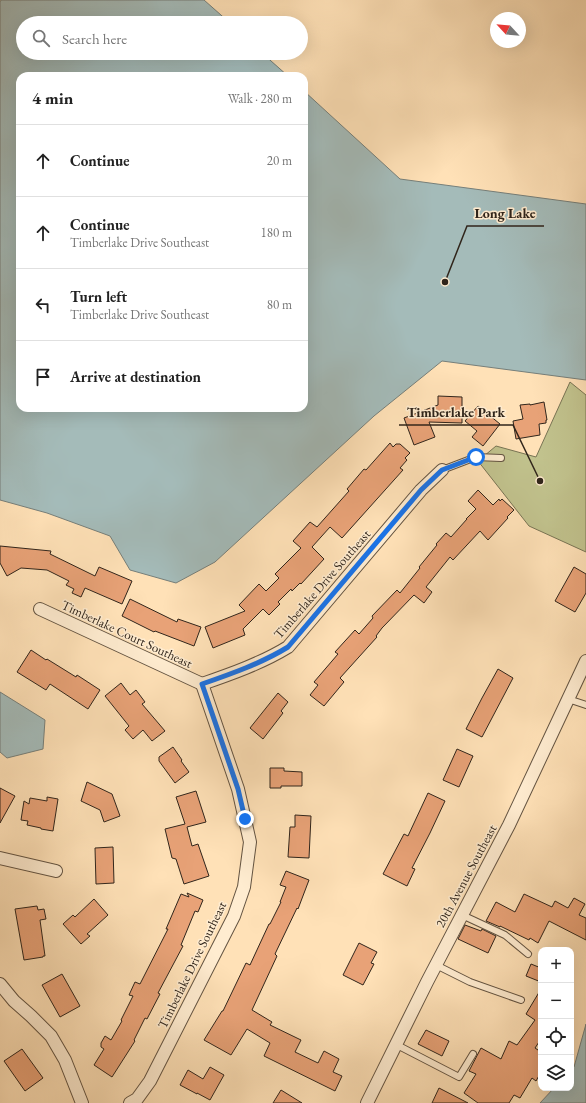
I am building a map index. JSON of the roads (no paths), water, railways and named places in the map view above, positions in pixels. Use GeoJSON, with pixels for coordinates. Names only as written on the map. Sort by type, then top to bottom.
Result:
{"type":"FeatureCollection","features":[{"type":"Feature","properties":{"kind":"street","name":"Timberlake Drive Southeast"},"geometry":{"type":"LineString","coordinates":[[130,1103],[136,1099],[150,1081],[234,916],[244,887],[250,842],[238,789],[202,684],[275,656],[288,647],[421,490],[442,470]]}},
{"type":"Feature","properties":{"kind":"street","name":"Timberlake Court Southeast"},"geometry":{"type":"LineString","coordinates":[[40,609],[202,684]]}},
{"type":"Feature","properties":{"kind":"street","name":"20th Avenue Southeast"},"geometry":{"type":"LineString","coordinates":[[367,1103],[436,965],[509,825],[586,661]]}},
{"type":"Feature","properties":{"kind":"street"},"geometry":{"type":"LineString","coordinates":[[0,858],[56,871]]}},
{"type":"Feature","properties":{"kind":"street"},"geometry":{"type":"LineString","coordinates":[[1,990],[51,1036],[65,1060],[82,1103]]}},
{"type":"Feature","properties":{"kind":"lane"},"geometry":{"type":"LineString","coordinates":[[442,470],[476,457],[501,458]]}},
{"type":"Feature","properties":{"kind":"lane"},"geometry":{"type":"LineString","coordinates":[[568,699],[586,705]]}},
{"type":"Feature","properties":{"kind":"lane"},"geometry":{"type":"LineString","coordinates":[[462,915],[505,935],[528,954]]}},
{"type":"Feature","properties":{"kind":"lane"},"geometry":{"type":"LineString","coordinates":[[436,965],[470,982],[521,1000]]}},
{"type":"Feature","properties":{"kind":"lane"},"geometry":{"type":"LineString","coordinates":[[396,1045],[459,1077],[473,1054]]}},
{"type":"Feature","properties":{"kind":"water"},"geometry":{"type":"Polygon","coordinates":[[[1,0],[204,0],[222,16],[16,16],[16,60],[270,60],[283,72],[16,72],[16,412],[308,412],[308,95],[400,179],[586,204],[586,380],[442,361],[374,416],[215,562],[176,583],[130,570],[110,536],[47,513],[0,500],[1,0]]]}},
{"type":"Feature","properties":{"kind":"water"},"geometry":{"type":"Polygon","coordinates":[[[0,692],[45,720],[43,749],[7,758],[0,752],[0,692]]]}},
{"type":"Feature","properties":{"kind":"water"},"geometry":{"type":"Polygon","coordinates":[[[586,1024],[586,1103],[540,1103],[551,1091],[574,1091],[574,1067],[586,1024]]]}},
{"type":"Feature","properties":{"kind":"place","name":"Long Lake"},"geometry":{"type":"Point","coordinates":[445,282]}},
{"type":"Feature","properties":{"kind":"place","name":"Timberlake Park"},"geometry":{"type":"Point","coordinates":[540,481]}}]}
